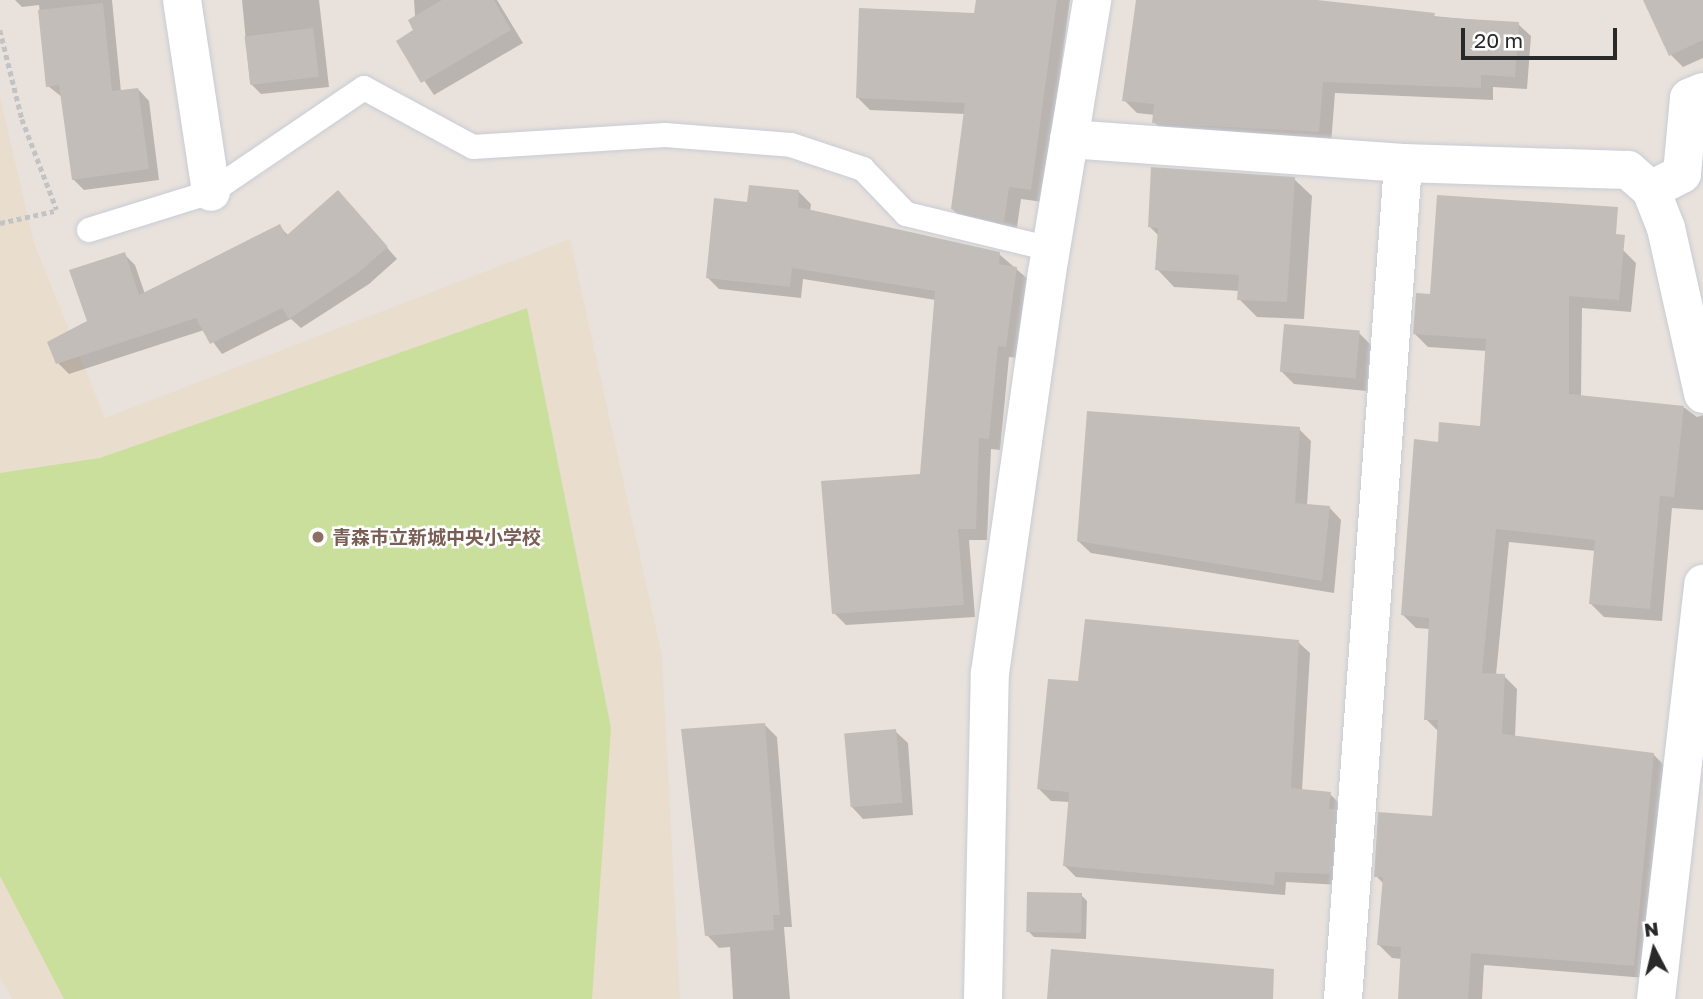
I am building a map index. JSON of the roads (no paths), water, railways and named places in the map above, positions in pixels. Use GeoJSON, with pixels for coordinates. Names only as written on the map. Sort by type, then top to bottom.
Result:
{"type":"FeatureCollection","features":[{"type":"Feature","properties":{"kind":"street"},"geometry":{"type":"LineString","coordinates":[[182,0],[211,192]]}},
{"type":"Feature","properties":{"kind":"street"},"geometry":{"type":"LineString","coordinates":[[983,999],[990,673],[1051,249],[1092,0]]}},
{"type":"Feature","properties":{"kind":"street"},"geometry":{"type":"LineString","coordinates":[[1651,190],[1682,174],[1689,98],[1703,92]]}},
{"type":"Feature","properties":{"kind":"street"},"geometry":{"type":"LineString","coordinates":[[1069,139],[1404,163],[1628,170],[1651,190],[1666,228],[1703,394]]}},
{"type":"Feature","properties":{"kind":"street"},"geometry":{"type":"LineString","coordinates":[[1343,999],[1404,163]]}},
{"type":"Feature","properties":{"kind":"street"},"geometry":{"type":"LineString","coordinates":[[1656,999],[1703,584]]}},
{"type":"Feature","properties":{"kind":"lane"},"geometry":{"type":"LineString","coordinates":[[89,230],[211,192],[364,88],[474,147],[666,135],[791,145],[863,169],[906,214],[1051,249]]}},
{"type":"Feature","properties":{"kind":"place","name":"青森市立新城中央小学校"},"geometry":{"type":"Point","coordinates":[318,537]}}]}
